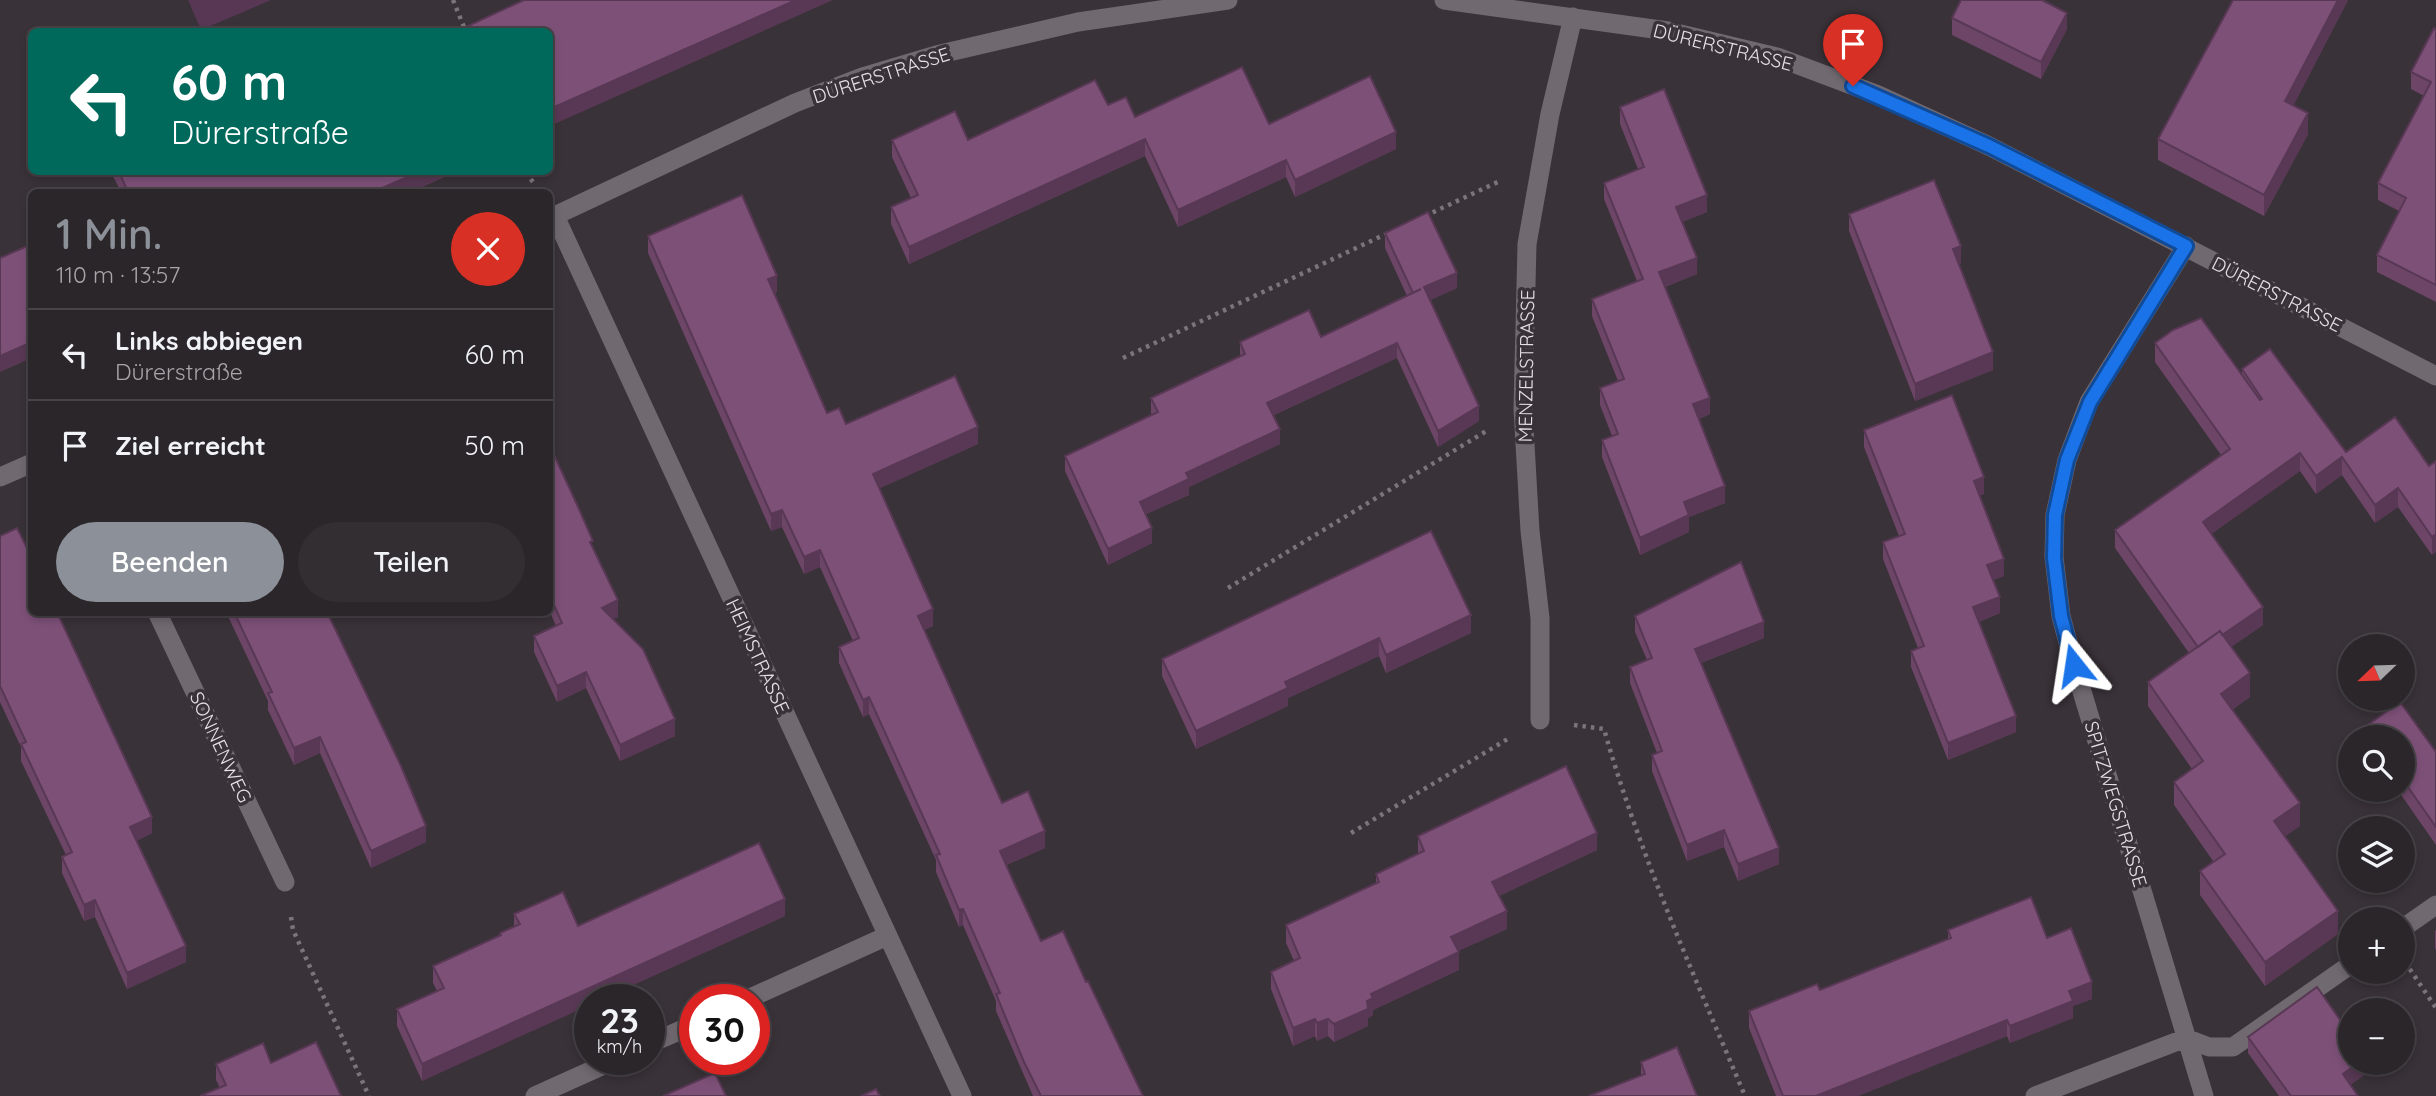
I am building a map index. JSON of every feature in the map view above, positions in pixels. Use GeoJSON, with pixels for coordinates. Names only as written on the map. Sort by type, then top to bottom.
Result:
{"type":"FeatureCollection","features":[{"type":"Feature","properties":{"kind":"street","name":"DÜRERSTRASSE"},"geometry":{"type":"LineString","coordinates":[[553,217],[795,103],[862,77],[936,55],[1078,22],[1228,0]]}},
{"type":"Feature","properties":{"kind":"street","name":"DÜRERSTRASSE"},"geometry":{"type":"LineString","coordinates":[[1444,0],[1668,31],[1777,57],[1878,95],[1989,146],[2436,376]]}},
{"type":"Feature","properties":{"kind":"street","name":"MENZELSTRASSE"},"geometry":{"type":"LineString","coordinates":[[1540,720],[1540,618],[1530,531],[1523,409],[1527,244],[1541,162],[1573,17]]}},
{"type":"Feature","properties":{"kind":"street","name":"HEIMSTRASSE"},"geometry":{"type":"LineString","coordinates":[[553,219],[962,1096]]}},
{"type":"Feature","properties":{"kind":"street","name":"SPITZWEGSTRASSE"},"geometry":{"type":"LineString","coordinates":[[2186,246],[2090,402],[2067,460],[2055,515],[2054,558],[2061,616],[2074,665],[2204,1096]]}},
{"type":"Feature","properties":{"kind":"street"},"geometry":{"type":"LineString","coordinates":[[0,477],[28,465]]}},
{"type":"Feature","properties":{"kind":"street","name":"SONNENWEG"},"geometry":{"type":"LineString","coordinates":[[159,616],[285,882]]}},
{"type":"Feature","properties":{"kind":"street"},"geometry":{"type":"LineString","coordinates":[[2415,920],[2436,905]]}},
{"type":"Feature","properties":{"kind":"street"},"geometry":{"type":"LineString","coordinates":[[770,989],[887,936]]}},
{"type":"Feature","properties":{"kind":"street"},"geometry":{"type":"LineString","coordinates":[[2035,1096],[2186,1038],[2209,1047],[2233,1046],[2338,973]]}},
{"type":"Feature","properties":{"kind":"street"},"geometry":{"type":"LineString","coordinates":[[535,1096],[582,1075]]}},
{"type":"Feature","properties":{"kind":"path"},"geometry":{"type":"LineString","coordinates":[[453,0],[464,28]]}},
{"type":"Feature","properties":{"kind":"path"},"geometry":{"type":"LineString","coordinates":[[1414,221],[1541,162]]}},
{"type":"Feature","properties":{"kind":"path"},"geometry":{"type":"LineString","coordinates":[[1123,358],[1389,233]]}},
{"type":"Feature","properties":{"kind":"path"},"geometry":{"type":"LineString","coordinates":[[1228,588],[1523,409]]}},
{"type":"Feature","properties":{"kind":"path"},"geometry":{"type":"LineString","coordinates":[[1351,833],[1540,720],[1604,729],[1618,781],[1645,859],[1745,1096]]}},
{"type":"Feature","properties":{"kind":"path"},"geometry":{"type":"LineString","coordinates":[[285,882],[293,930],[369,1096]]}},
{"type":"Feature","properties":{"kind":"path"},"geometry":{"type":"LineString","coordinates":[[2415,977],[2436,1008]]}},
{"type":"Feature","properties":{"kind":"shaded area"},"geometry":{"type":"Polygon","coordinates":[[[188,0],[271,0],[206,28],[200,28],[188,0]]]}},
{"type":"Feature","properties":{"kind":"building"},"geometry":{"type":"Polygon","coordinates":[[[524,0],[796,0],[553,108],[553,28],[464,28],[524,0]]]}},
{"type":"Feature","properties":{"kind":"building"},"geometry":{"type":"Polygon","coordinates":[[[1961,0],[2042,0],[2067,13],[2041,62],[1952,18],[1961,0]]]}},
{"type":"Feature","properties":{"kind":"building"},"geometry":{"type":"Polygon","coordinates":[[[2233,0],[2338,0],[2285,101],[2308,113],[2264,195],[2158,139],[2233,0]]]}},
{"type":"Feature","properties":{"kind":"building"},"geometry":{"type":"Polygon","coordinates":[[[2434,28],[2436,285],[2377,255],[2406,198],[2378,183],[2431,82],[2411,72],[2434,28]]]}},
{"type":"Feature","properties":{"kind":"building"},"geometry":{"type":"Polygon","coordinates":[[[1242,67],[1269,124],[1370,76],[1396,132],[1295,180],[1286,160],[1178,210],[1145,139],[909,247],[891,207],[918,195],[892,140],[955,111],[968,140],[1095,80],[1108,105],[1126,97],[1135,117],[1242,67]]]}},
{"type":"Feature","properties":{"kind":"building"},"geometry":{"type":"Polygon","coordinates":[[[1664,89],[1707,195],[1676,207],[1697,258],[1659,272],[1710,398],[1693,404],[1725,486],[1684,502],[1689,515],[1640,538],[1602,440],[1618,434],[1600,388],[1624,379],[1592,299],[1643,279],[1604,183],[1644,167],[1620,107],[1664,89]]]}},
{"type":"Feature","properties":{"kind":"building"},"geometry":{"type":"Polygon","coordinates":[[[120,175],[412,175],[380,189],[127,189],[120,175]]]}},
{"type":"Feature","properties":{"kind":"building"},"geometry":{"type":"Polygon","coordinates":[[[1934,180],[1961,246],[1953,249],[1993,352],[1915,384],[1849,214],[1934,180]]]}},
{"type":"Feature","properties":{"kind":"building"},"geometry":{"type":"Polygon","coordinates":[[[742,195],[777,276],[768,279],[827,413],[839,408],[846,424],[955,376],[978,427],[873,474],[933,609],[918,616],[1002,803],[1028,791],[1045,831],[1000,851],[1041,941],[1063,931],[1143,1096],[1041,1096],[996,994],[1000,993],[963,909],[959,910],[936,855],[940,854],[869,697],[863,700],[839,647],[859,638],[820,550],[804,557],[782,510],[771,514],[648,236],[742,195]]]}},
{"type":"Feature","properties":{"kind":"building"},"geometry":{"type":"Polygon","coordinates":[[[1428,212],[1457,273],[1424,287],[1479,406],[1438,431],[1397,343],[1267,403],[1280,429],[1186,473],[1189,479],[1140,502],[1152,528],[1108,549],[1065,456],[1158,412],[1151,398],[1245,354],[1240,342],[1309,310],[1321,337],[1413,293],[1385,233],[1428,212]]]}},
{"type":"Feature","properties":{"kind":"building"},"geometry":{"type":"Polygon","coordinates":[[[28,246],[28,344],[0,356],[0,258],[28,246]]]}},
{"type":"Feature","properties":{"kind":"building"},"geometry":{"type":"Polygon","coordinates":[[[2201,318],[2260,400],[2262,399],[2242,369],[2270,349],[2346,452],[2395,417],[2429,466],[2436,461],[2436,534],[2432,537],[2398,488],[2375,505],[2342,457],[2316,476],[2300,453],[2203,522],[2263,607],[2222,635],[2220,631],[2198,647],[2115,530],[2230,449],[2155,343],[2173,330],[2201,318]]]}},
{"type":"Feature","properties":{"kind":"building"},"geometry":{"type":"Polygon","coordinates":[[[1952,395],[1984,477],[1974,481],[2004,559],[1987,565],[2000,597],[1973,607],[2016,716],[1948,743],[1911,651],[1924,646],[1883,542],[1905,534],[1864,430],[1952,395]]]}},
{"type":"Feature","properties":{"kind":"building"},"geometry":{"type":"Polygon","coordinates":[[[553,453],[593,541],[590,542],[618,600],[602,608],[643,649],[675,719],[620,745],[586,672],[557,686],[534,636],[562,623],[553,603],[553,453]]]}},
{"type":"Feature","properties":{"kind":"building"},"geometry":{"type":"Polygon","coordinates":[[[17,528],[28,550],[28,616],[59,616],[152,817],[130,827],[186,946],[127,973],[95,900],[84,905],[62,857],[72,852],[21,744],[26,742],[0,686],[0,536],[17,528]]]}},
{"type":"Feature","properties":{"kind":"building"},"geometry":{"type":"Polygon","coordinates":[[[1431,531],[1471,615],[1386,655],[1379,638],[1285,682],[1288,688],[1196,731],[1162,659],[1431,531]]]}},
{"type":"Feature","properties":{"kind":"building"},"geometry":{"type":"Polygon","coordinates":[[[1741,562],[1764,622],[1695,649],[1779,848],[1738,864],[1724,830],[1687,845],[1652,755],[1662,751],[1630,667],[1652,658],[1635,616],[1741,562]]]}},
{"type":"Feature","properties":{"kind":"building"},"geometry":{"type":"Polygon","coordinates":[[[236,616],[329,616],[401,766],[426,826],[371,851],[320,737],[294,748],[268,693],[272,692],[236,616]]]}},
{"type":"Feature","properties":{"kind":"building"},"geometry":{"type":"Polygon","coordinates":[[[2220,631],[2250,673],[2221,694],[2300,803],[2274,821],[2338,911],[2265,962],[2200,871],[2225,854],[2174,782],[2203,761],[2148,682],[2220,631]]]}},
{"type":"Feature","properties":{"kind":"building"},"geometry":{"type":"Polygon","coordinates":[[[2387,711],[2406,711],[2436,752],[2436,827],[2415,797],[2415,725],[2368,725],[2387,711]]]}},
{"type":"Feature","properties":{"kind":"building"},"geometry":{"type":"Polygon","coordinates":[[[1566,766],[1597,833],[1492,882],[1507,911],[1451,937],[1459,952],[1371,994],[1373,998],[1367,1001],[1368,1009],[1334,1024],[1328,1019],[1317,1023],[1315,1019],[1293,1028],[1271,972],[1300,958],[1286,925],[1379,882],[1376,874],[1424,851],[1418,836],[1566,766]]]}},
{"type":"Feature","properties":{"kind":"building"},"geometry":{"type":"Polygon","coordinates":[[[759,843],[785,899],[598,984],[574,984],[574,995],[422,1064],[397,1009],[444,988],[433,966],[501,935],[500,933],[520,924],[514,914],[563,892],[578,926],[759,843]]]}},
{"type":"Feature","properties":{"kind":"building"},"geometry":{"type":"Polygon","coordinates":[[[2031,897],[2047,938],[2071,928],[2092,982],[2069,991],[2073,1001],[2010,1026],[2007,1020],[1816,1096],[1783,1096],[1749,1011],[1817,984],[1820,990],[1951,938],[1948,930],[2031,897]]]}},
{"type":"Feature","properties":{"kind":"building"},"geometry":{"type":"Polygon","coordinates":[[[2317,987],[2338,1017],[2338,1075],[2344,1075],[2358,1096],[2291,1096],[2248,1037],[2317,987]]]}},
{"type":"Feature","properties":{"kind":"building"},"geometry":{"type":"Polygon","coordinates":[[[316,1042],[341,1096],[200,1096],[226,1085],[216,1064],[263,1043],[271,1063],[316,1042]]]}},
{"type":"Feature","properties":{"kind":"building"},"geometry":{"type":"Polygon","coordinates":[[[1677,1047],[1697,1096],[1589,1096],[1645,1074],[1641,1062],[1677,1047]]]}},
{"type":"Feature","properties":{"kind":"building"},"geometry":{"type":"Polygon","coordinates":[[[716,1075],[726,1096],[663,1096],[716,1075]]]}},
{"type":"Feature","properties":{"kind":"building"},"geometry":{"type":"Polygon","coordinates":[[[876,1089],[880,1096],[861,1096],[876,1089]]]}},
{"type":"Feature","properties":{"kind":"route"},"geometry":{"type":"LineString","coordinates":[[1853,86],[1989,146],[2186,246],[2090,402],[2067,460],[2055,515],[2054,558],[2061,616],[2074,665]]}}]}
